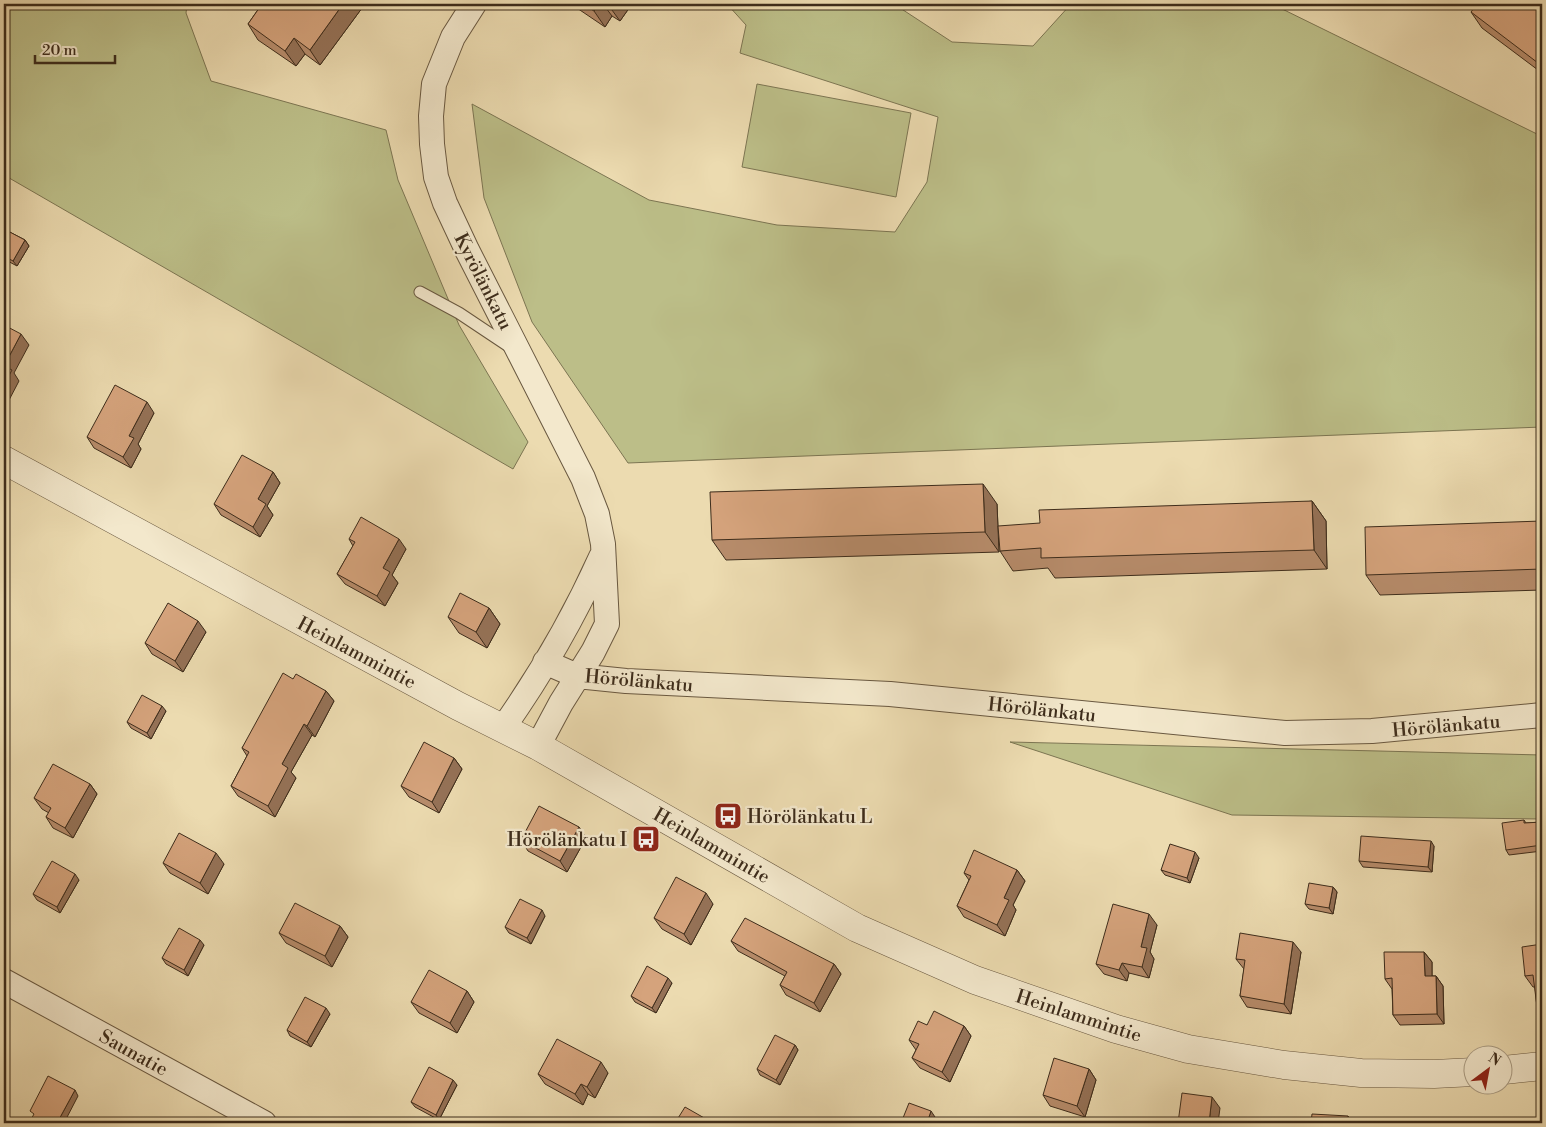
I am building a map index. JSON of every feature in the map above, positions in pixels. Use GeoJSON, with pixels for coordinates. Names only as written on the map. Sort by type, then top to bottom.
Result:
{"type":"FeatureCollection","features":[{"type":"Feature","properties":{"kind":"street","name":"Kyrölänkatu"},"geometry":{"type":"LineString","coordinates":[[474,4],[453,37],[434,84],[431,116],[436,177],[445,203],[467,250],[583,478],[597,514],[603,553],[607,624],[593,652],[577,676],[538,746]]}},
{"type":"Feature","properties":{"kind":"street","name":"Heinlammintie"},"geometry":{"type":"LineString","coordinates":[[4,460],[458,706],[538,746],[857,928],[975,980],[1116,1029],[1188,1049],[1284,1065],[1361,1073],[1464,1072]]}},
{"type":"Feature","properties":{"kind":"street"},"geometry":{"type":"LineString","coordinates":[[503,728],[534,683],[583,596],[603,553]]}},
{"type":"Feature","properties":{"kind":"street","name":"Hörölänkatu"},"geometry":{"type":"LineString","coordinates":[[545,662],[577,676],[626,681],[899,695],[1286,733],[1372,732],[1542,715]]}},
{"type":"Feature","properties":{"kind":"street","name":"Saunatie"},"geometry":{"type":"LineString","coordinates":[[4,981],[264,1123]]}},
{"type":"Feature","properties":{"kind":"street"},"geometry":{"type":"LineString","coordinates":[[1514,1069],[1542,1066]]}},
{"type":"Feature","properties":{"kind":"lane"},"geometry":{"type":"LineString","coordinates":[[420,292],[459,312],[520,354]]}},
{"type":"Feature","properties":{"kind":"green space"},"geometry":{"type":"Polygon","coordinates":[[[4,4],[187,4],[186,13],[211,81],[386,130],[398,180],[459,325],[528,442],[513,469],[4,175],[4,4]]]}},
{"type":"Feature","properties":{"kind":"green space"},"geometry":{"type":"Polygon","coordinates":[[[727,4],[894,4],[952,42],[1033,46],[1071,4],[1272,4],[1539,135],[1542,134],[1542,427],[628,463],[532,322],[484,198],[472,104],[649,200],[777,225],[895,232],[927,182],[938,117],[740,53],[746,25],[727,4]]]}},
{"type":"Feature","properties":{"kind":"green space"},"geometry":{"type":"Polygon","coordinates":[[[757,84],[911,113],[896,197],[742,167],[757,84]]]}},
{"type":"Feature","properties":{"kind":"green space"},"geometry":{"type":"Polygon","coordinates":[[[1010,742],[1542,755],[1542,819],[1232,815],[1010,742]]]}},
{"type":"Feature","properties":{"kind":"building"},"geometry":{"type":"Polygon","coordinates":[[[262,4],[343,4],[310,50],[294,38],[285,51],[248,24],[262,4]]]}},
{"type":"Feature","properties":{"kind":"building"},"geometry":{"type":"Polygon","coordinates":[[[583,4],[599,4],[594,11],[583,4]]]}},
{"type":"Feature","properties":{"kind":"building"},"geometry":{"type":"Polygon","coordinates":[[[1477,4],[1542,4],[1542,66],[1471,12],[1477,4]]]}},
{"type":"Feature","properties":{"kind":"building"},"geometry":{"type":"Polygon","coordinates":[[[4,229],[25,240],[13,261],[4,256],[4,229]]]}},
{"type":"Feature","properties":{"kind":"building"},"geometry":{"type":"Polygon","coordinates":[[[4,325],[21,334],[4,366],[4,325]]]}},
{"type":"Feature","properties":{"kind":"building"},"geometry":{"type":"Polygon","coordinates":[[[4,366],[12,370],[4,385],[4,366]]]}},
{"type":"Feature","properties":{"kind":"building"},"geometry":{"type":"Polygon","coordinates":[[[115,385],[147,402],[129,436],[134,438],[123,457],[87,437],[115,385]]]}},
{"type":"Feature","properties":{"kind":"building"},"geometry":{"type":"Polygon","coordinates":[[[242,455],[273,472],[258,499],[266,504],[253,527],[214,504],[242,455]]]}},
{"type":"Feature","properties":{"kind":"building"},"geometry":{"type":"Polygon","coordinates":[[[983,484],[985,532],[712,540],[710,492],[983,484]]]}},
{"type":"Feature","properties":{"kind":"building"},"geometry":{"type":"Polygon","coordinates":[[[1312,501],[1314,550],[1041,558],[1041,548],[1000,551],[998,526],[1040,523],[1039,510],[1312,501]]]}},
{"type":"Feature","properties":{"kind":"building"},"geometry":{"type":"Polygon","coordinates":[[[361,517],[399,539],[383,568],[390,572],[377,596],[337,574],[355,542],[349,539],[361,517]]]}},
{"type":"Feature","properties":{"kind":"building"},"geometry":{"type":"Polygon","coordinates":[[[1542,521],[1542,569],[1366,575],[1365,527],[1542,521]]]}},
{"type":"Feature","properties":{"kind":"building"},"geometry":{"type":"Polygon","coordinates":[[[460,593],[489,608],[476,632],[448,617],[460,593]]]}},
{"type":"Feature","properties":{"kind":"building"},"geometry":{"type":"Polygon","coordinates":[[[168,603],[198,621],[175,661],[145,643],[168,603]]]}},
{"type":"Feature","properties":{"kind":"building"},"geometry":{"type":"Polygon","coordinates":[[[283,673],[293,679],[296,674],[326,691],[307,726],[304,724],[282,764],[288,768],[268,806],[231,786],[249,752],[242,748],[283,673]]]}},
{"type":"Feature","properties":{"kind":"building"},"geometry":{"type":"Polygon","coordinates":[[[142,695],[162,706],[147,733],[127,722],[142,695]]]}},
{"type":"Feature","properties":{"kind":"building"},"geometry":{"type":"Polygon","coordinates":[[[424,742],[454,758],[432,802],[401,786],[424,742]]]}},
{"type":"Feature","properties":{"kind":"building"},"geometry":{"type":"Polygon","coordinates":[[[53,764],[90,784],[65,828],[46,817],[51,808],[34,798],[53,764]]]}},
{"type":"Feature","properties":{"kind":"building"},"geometry":{"type":"Polygon","coordinates":[[[539,806],[579,827],[560,861],[521,840],[539,806]]]}},
{"type":"Feature","properties":{"kind":"building"},"geometry":{"type":"Polygon","coordinates":[[[1524,820],[1524,823],[1542,822],[1542,845],[1506,850],[1502,823],[1524,820]]]}},
{"type":"Feature","properties":{"kind":"building"},"geometry":{"type":"Polygon","coordinates":[[[179,833],[216,853],[200,883],[163,863],[179,833]]]}},
{"type":"Feature","properties":{"kind":"building"},"geometry":{"type":"Polygon","coordinates":[[[1361,836],[1431,841],[1428,867],[1359,861],[1361,836]]]}},
{"type":"Feature","properties":{"kind":"building"},"geometry":{"type":"Polygon","coordinates":[[[1170,844],[1195,852],[1187,878],[1161,870],[1170,844]]]}},
{"type":"Feature","properties":{"kind":"building"},"geometry":{"type":"Polygon","coordinates":[[[974,850],[1017,870],[1004,898],[1009,900],[997,925],[957,906],[971,876],[964,873],[974,850]]]}},
{"type":"Feature","properties":{"kind":"building"},"geometry":{"type":"Polygon","coordinates":[[[52,861],[75,874],[57,907],[33,894],[52,861]]]}},
{"type":"Feature","properties":{"kind":"building"},"geometry":{"type":"Polygon","coordinates":[[[676,877],[706,893],[684,934],[654,918],[676,877]]]}},
{"type":"Feature","properties":{"kind":"building"},"geometry":{"type":"Polygon","coordinates":[[[1309,883],[1333,887],[1329,908],[1305,904],[1309,883]]]}},
{"type":"Feature","properties":{"kind":"building"},"geometry":{"type":"Polygon","coordinates":[[[520,899],[542,910],[527,938],[505,927],[520,899]]]}},
{"type":"Feature","properties":{"kind":"building"},"geometry":{"type":"Polygon","coordinates":[[[295,903],[340,926],[325,956],[279,933],[295,903]]]}},
{"type":"Feature","properties":{"kind":"building"},"geometry":{"type":"Polygon","coordinates":[[[1113,904],[1149,914],[1141,947],[1147,948],[1142,967],[1122,963],[1119,970],[1096,964],[1113,904]]]}},
{"type":"Feature","properties":{"kind":"building"},"geometry":{"type":"Polygon","coordinates":[[[745,918],[834,964],[814,1003],[780,985],[787,972],[731,941],[745,918]]]}},
{"type":"Feature","properties":{"kind":"building"},"geometry":{"type":"Polygon","coordinates":[[[179,928],[200,940],[184,970],[162,958],[179,928]]]}},
{"type":"Feature","properties":{"kind":"building"},"geometry":{"type":"Polygon","coordinates":[[[1240,933],[1293,942],[1284,1004],[1240,996],[1245,960],[1236,959],[1240,933]]]}},
{"type":"Feature","properties":{"kind":"building"},"geometry":{"type":"Polygon","coordinates":[[[1542,944],[1542,1006],[1537,1007],[1533,975],[1525,976],[1522,947],[1542,944]]]}},
{"type":"Feature","properties":{"kind":"building"},"geometry":{"type":"Polygon","coordinates":[[[1384,952],[1424,952],[1425,976],[1436,976],[1437,1014],[1393,1015],[1392,978],[1385,979],[1384,952]]]}},
{"type":"Feature","properties":{"kind":"building"},"geometry":{"type":"Polygon","coordinates":[[[647,966],[668,978],[652,1008],[631,996],[647,966]]]}},
{"type":"Feature","properties":{"kind":"building"},"geometry":{"type":"Polygon","coordinates":[[[429,970],[467,991],[450,1023],[411,1002],[429,970]]]}},
{"type":"Feature","properties":{"kind":"building"},"geometry":{"type":"Polygon","coordinates":[[[305,997],[326,1008],[307,1042],[287,1030],[305,997]]]}},
{"type":"Feature","properties":{"kind":"building"},"geometry":{"type":"Polygon","coordinates":[[[934,1011],[964,1026],[942,1072],[912,1058],[919,1044],[909,1040],[918,1021],[927,1025],[934,1011]]]}},
{"type":"Feature","properties":{"kind":"building"},"geometry":{"type":"Polygon","coordinates":[[[775,1035],[795,1045],[776,1080],[757,1069],[775,1035]]]}},
{"type":"Feature","properties":{"kind":"building"},"geometry":{"type":"Polygon","coordinates":[[[557,1039],[601,1062],[587,1087],[581,1084],[575,1094],[538,1074],[557,1039]]]}},
{"type":"Feature","properties":{"kind":"building"},"geometry":{"type":"Polygon","coordinates":[[[1054,1058],[1089,1069],[1077,1106],[1043,1095],[1054,1058]]]}},
{"type":"Feature","properties":{"kind":"building"},"geometry":{"type":"Polygon","coordinates":[[[429,1067],[453,1080],[436,1115],[411,1102],[429,1067]]]}},
{"type":"Feature","properties":{"kind":"building"},"geometry":{"type":"Polygon","coordinates":[[[48,1076],[75,1090],[57,1123],[29,1123],[34,1114],[30,1111],[48,1076]]]}},
{"type":"Feature","properties":{"kind":"building"},"geometry":{"type":"Polygon","coordinates":[[[1182,1093],[1212,1097],[1209,1123],[1178,1123],[1182,1093]]]}},
{"type":"Feature","properties":{"kind":"building"},"geometry":{"type":"Polygon","coordinates":[[[909,1103],[931,1111],[927,1123],[901,1123],[909,1103]]]}},
{"type":"Feature","properties":{"kind":"building"},"geometry":{"type":"Polygon","coordinates":[[[685,1107],[713,1123],[675,1123],[685,1107]]]}},
{"type":"Feature","properties":{"kind":"building"},"geometry":{"type":"Polygon","coordinates":[[[1312,1114],[1348,1116],[1347,1123],[1311,1123],[1312,1114]]]}},
{"type":"Feature","properties":{"kind":"building"},"geometry":{"type":"Polygon","coordinates":[[[1477,1118],[1478,1123],[1441,1123],[1441,1120],[1477,1118]]]}},
{"type":"Feature","properties":{"kind":"place","name":"Hörölänkatu L"},"geometry":{"type":"Point","coordinates":[728,816]}},
{"type":"Feature","properties":{"kind":"place","name":"Hörölänkatu I"},"geometry":{"type":"Point","coordinates":[646,839]}}]}
